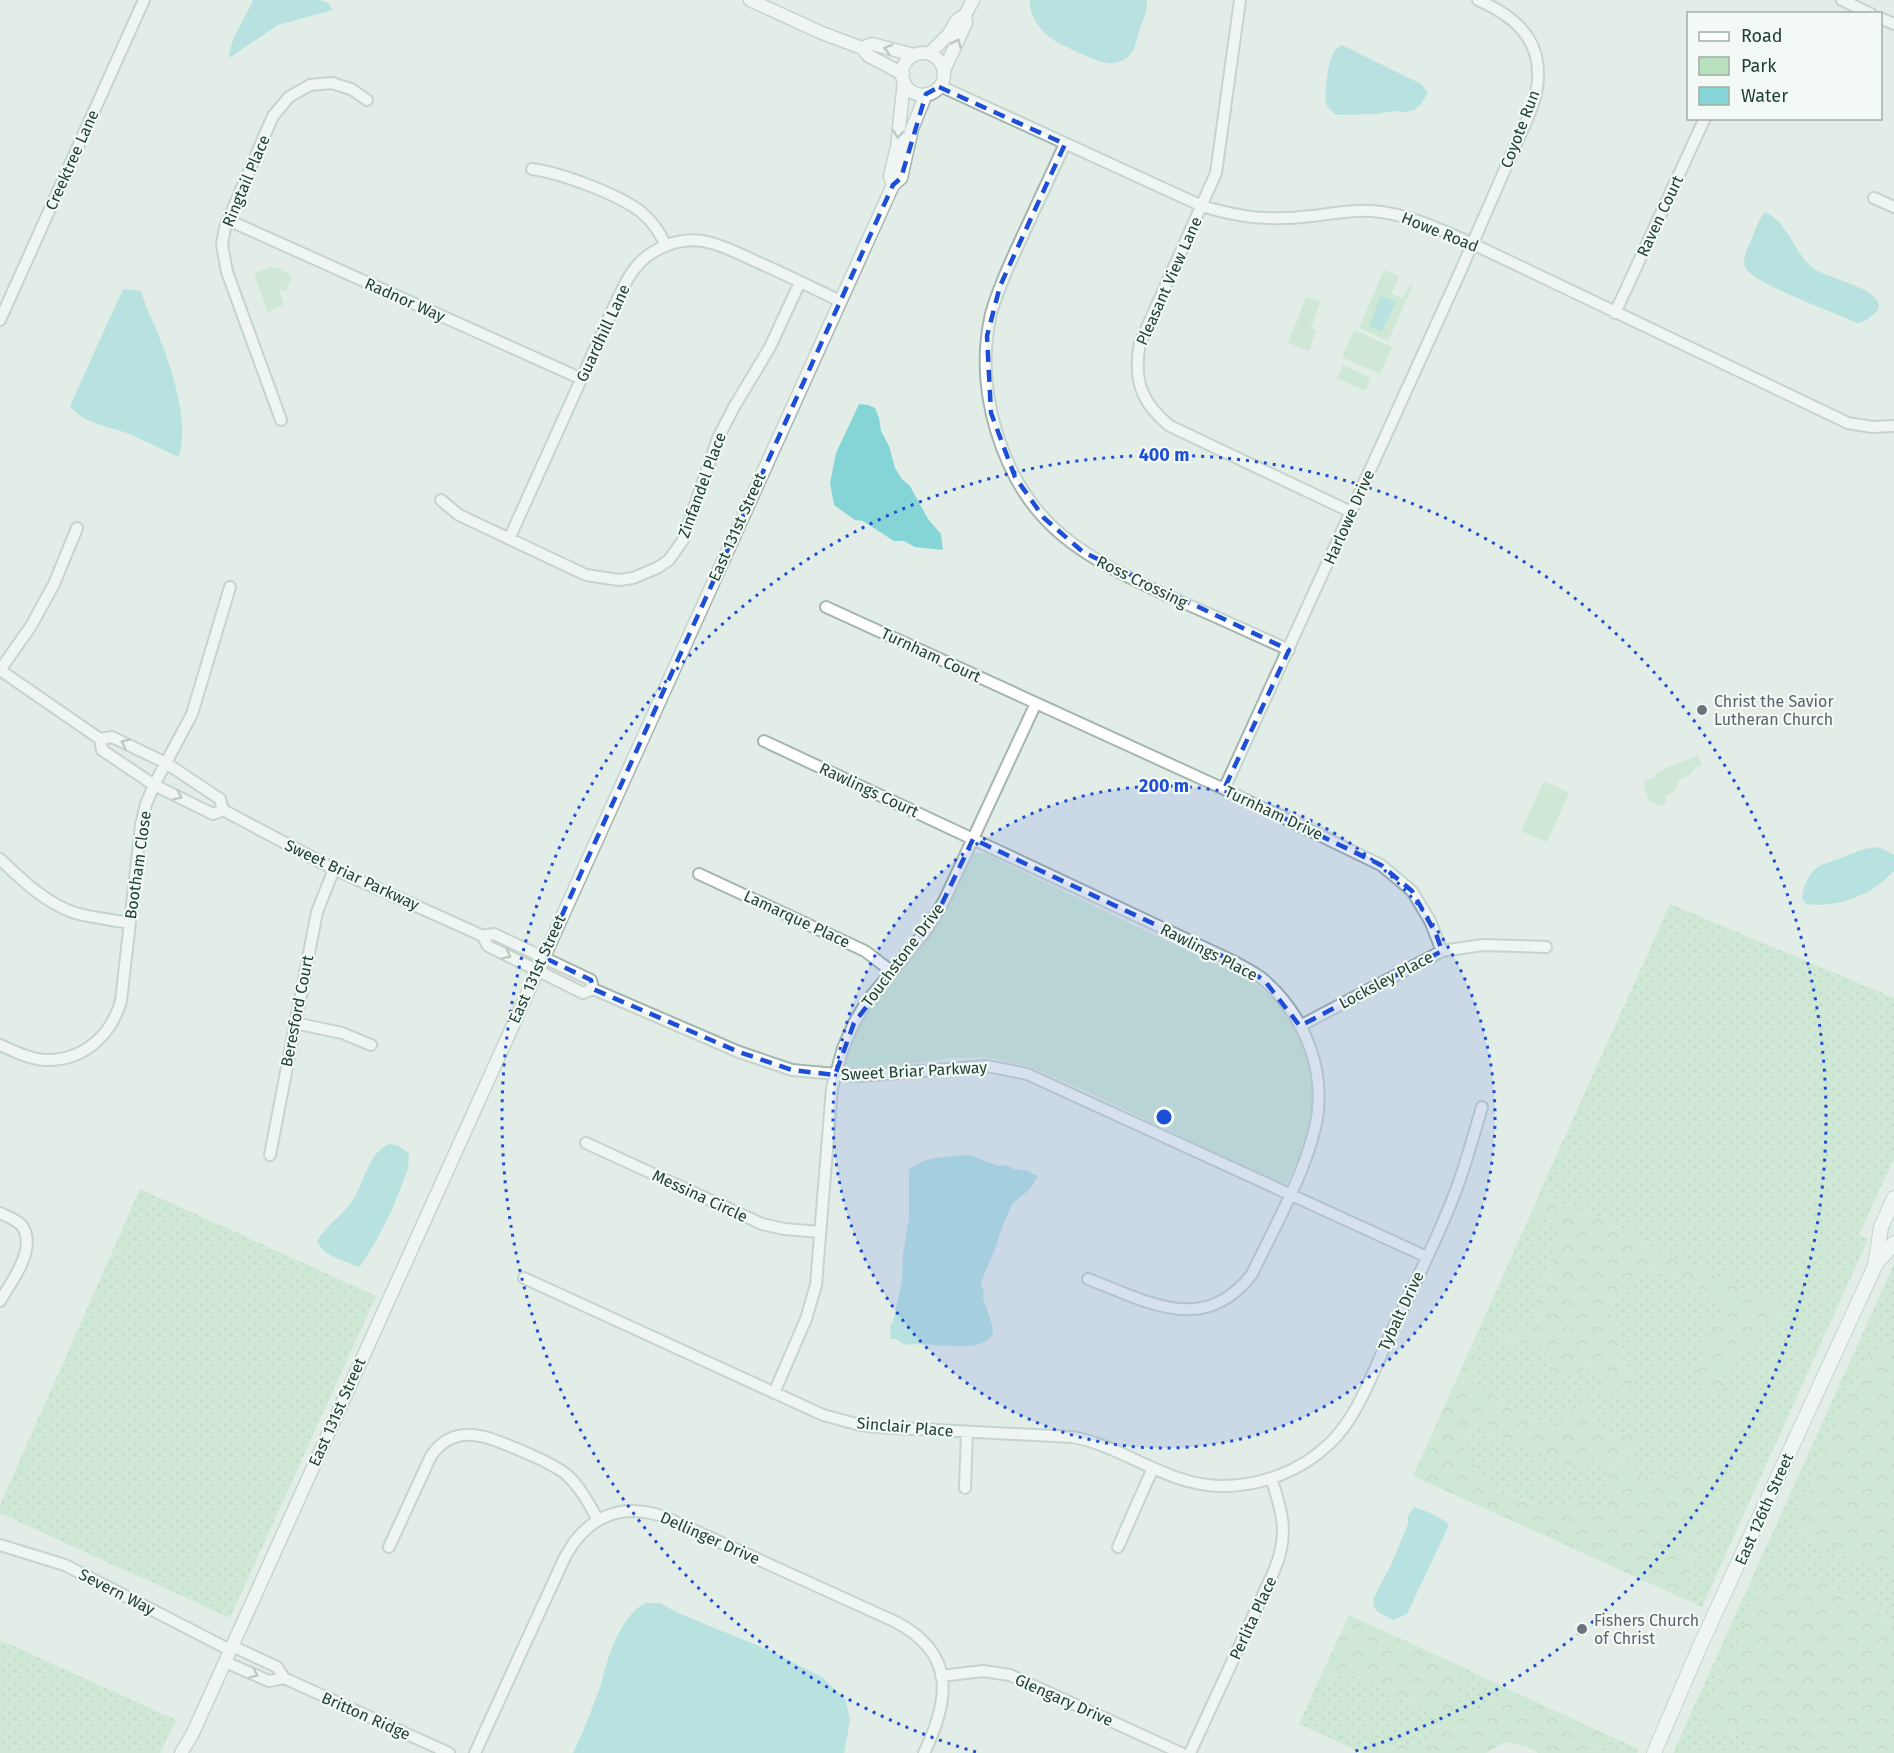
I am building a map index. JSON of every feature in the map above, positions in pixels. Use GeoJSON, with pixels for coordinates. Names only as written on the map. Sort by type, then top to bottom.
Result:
{"type":"FeatureCollection","features":[{"type":"Feature","properties":{"kind":"main road","name":"East 126th Street"},"geometry":{"type":"LineString","coordinates":[[1875,1266],[1881,1227],[1894,1197]]}},
{"type":"Feature","properties":{"kind":"main road","name":"East 126th Street"},"geometry":{"type":"LineString","coordinates":[[1654,1753],[1700,1646],[1875,1266],[1894,1243]]}},
{"type":"Feature","properties":{"kind":"street","name":"Creektree Lane"},"geometry":{"type":"LineString","coordinates":[[0,320],[3,304],[144,0]]}},
{"type":"Feature","properties":{"kind":"street"},"geometry":{"type":"LineString","coordinates":[[750,0],[822,33],[862,48],[869,56],[903,77],[913,92],[926,94],[935,91],[944,76],[944,70],[966,23],[965,15]]}},
{"type":"Feature","properties":{"kind":"street"},"geometry":{"type":"LineString","coordinates":[[928,54],[948,35],[957,20],[965,15],[973,0]]}},
{"type":"Feature","properties":{"kind":"street","name":"Pleasant View Lane"},"geometry":{"type":"LineString","coordinates":[[1240,0],[1214,180],[1140,343],[1137,367],[1140,387],[1147,404],[1170,426],[1351,512]]}},
{"type":"Feature","properties":{"kind":"street","name":"Coyote Run"},"geometry":{"type":"LineString","coordinates":[[1473,244],[1531,108],[1537,91],[1538,76],[1534,50],[1515,21],[1501,10],[1478,0]]}},
{"type":"Feature","properties":{"kind":"street"},"geometry":{"type":"LineString","coordinates":[[1842,0],[1867,12]]}},
{"type":"Feature","properties":{"kind":"street"},"geometry":{"type":"LineString","coordinates":[[862,48],[872,44],[914,55],[928,54],[939,60],[944,70]]}},
{"type":"Feature","properties":{"kind":"street"},"geometry":{"type":"LineString","coordinates":[[903,77],[907,61],[914,55]]}},
{"type":"Feature","properties":{"kind":"street","name":"East 131st Street"},"geometry":{"type":"LineString","coordinates":[[892,185],[890,176],[897,147],[903,77]]}},
{"type":"Feature","properties":{"kind":"street","name":"Ringtail Place"},"geometry":{"type":"LineString","coordinates":[[281,420],[227,272],[222,245],[228,220],[273,116],[289,97],[310,85],[332,83],[351,89],[367,100]]}},
{"type":"Feature","properties":{"kind":"street","name":"Howe Road"},"geometry":{"type":"LineString","coordinates":[[939,86],[1202,206],[1243,217],[1262,219],[1346,212],[1387,213],[1420,220],[1848,423],[1872,428],[1894,426]]}},
{"type":"Feature","properties":{"kind":"street","name":"East 131st Street"},"geometry":{"type":"LineString","coordinates":[[181,1753],[192,1735],[892,185],[901,178],[912,129],[926,94]]}},
{"type":"Feature","properties":{"kind":"street","name":"Raven Court"},"geometry":{"type":"LineString","coordinates":[[1615,313],[1705,120]]}},
{"type":"Feature","properties":{"kind":"street","name":"Ross Crossing"},"geometry":{"type":"LineString","coordinates":[[1065,144],[1000,286],[991,315],[985,361],[987,388],[991,413],[1004,456],[1015,477],[1044,518],[1083,552],[1114,571],[1289,650]]}},
{"type":"Feature","properties":{"kind":"street"},"geometry":{"type":"LineString","coordinates":[[532,169],[566,176],[634,207],[660,232],[666,246]]}},
{"type":"Feature","properties":{"kind":"street"},"geometry":{"type":"LineString","coordinates":[[1874,198],[1894,207]]}},
{"type":"Feature","properties":{"kind":"street","name":"Radnor Way"},"geometry":{"type":"LineString","coordinates":[[228,220],[582,379]]}},
{"type":"Feature","properties":{"kind":"street","name":"Guardhill Lane"},"geometry":{"type":"LineString","coordinates":[[509,539],[628,278],[647,256],[666,246],[688,241],[710,242],[741,254],[840,301]]}},
{"type":"Feature","properties":{"kind":"street","name":"Harlowe Drive"},"geometry":{"type":"LineString","coordinates":[[1224,789],[1473,244]]}},
{"type":"Feature","properties":{"kind":"street","name":"Zinfandel Place"},"geometry":{"type":"LineString","coordinates":[[441,500],[459,515],[586,574],[609,579],[640,576],[657,568],[669,560],[683,540],[718,438],[770,346],[800,282]]}},
{"type":"Feature","properties":{"kind":"street"},"geometry":{"type":"LineString","coordinates":[[0,670],[31,626],[54,584],[77,528]]}},
{"type":"Feature","properties":{"kind":"street","name":"Bootham Close"},"geometry":{"type":"LineString","coordinates":[[0,1045],[24,1056],[44,1060],[68,1058],[84,1052],[95,1044],[117,1014],[121,1001],[141,825],[146,804],[192,714],[230,587]]}},
{"type":"Feature","properties":{"kind":"street","name":"Turnham Court"},"geometry":{"type":"LineString","coordinates":[[826,607],[1036,703]]}},
{"type":"Feature","properties":{"kind":"street","name":"Sweet Briar Parkway"},"geometry":{"type":"LineString","coordinates":[[0,670],[100,739],[112,737],[166,763],[220,799],[223,810],[334,869],[483,936],[494,934],[591,980],[593,988]]}},
{"type":"Feature","properties":{"kind":"street","name":"Turnham Drive"},"geometry":{"type":"LineString","coordinates":[[1036,703],[1224,789],[1381,865],[1412,891],[1430,921],[1442,951]]}},
{"type":"Feature","properties":{"kind":"street","name":"Touchstone Drive"},"geometry":{"type":"LineString","coordinates":[[774,1393],[811,1306],[816,1285],[832,1088],[843,1048],[867,1001],[938,914],[1036,703]]}},
{"type":"Feature","properties":{"kind":"street","name":"Sweet Briar Parkway"},"geometry":{"type":"LineString","coordinates":[[100,739],[102,750],[154,785],[213,814],[223,810]]}},
{"type":"Feature","properties":{"kind":"street","name":"Rawlings Court"},"geometry":{"type":"LineString","coordinates":[[765,741],[973,839]]}},
{"type":"Feature","properties":{"kind":"street","name":"Rawlings Place"},"geometry":{"type":"LineString","coordinates":[[973,839],[1233,961],[1264,980],[1285,1002],[1300,1026],[1315,1064],[1318,1101],[1315,1128],[1309,1148],[1252,1274],[1242,1287],[1220,1304],[1192,1311],[1173,1309],[1089,1279]]}},
{"type":"Feature","properties":{"kind":"street"},"geometry":{"type":"LineString","coordinates":[[0,859],[23,880],[58,905],[75,913],[130,923]]}},
{"type":"Feature","properties":{"kind":"street","name":"Beresford Court"},"geometry":{"type":"LineString","coordinates":[[270,1155],[317,912],[334,869]]}},
{"type":"Feature","properties":{"kind":"street","name":"Lamarque Place"},"geometry":{"type":"LineString","coordinates":[[699,874],[866,951],[891,971]]}},
{"type":"Feature","properties":{"kind":"street","name":"Sweet Briar Parkway"},"geometry":{"type":"LineString","coordinates":[[483,936],[488,946],[583,993],[593,988],[764,1062],[792,1070],[858,1076],[987,1066],[1015,1070],[1046,1082],[1427,1257]]}},
{"type":"Feature","properties":{"kind":"street","name":"Locksley Place"},"geometry":{"type":"LineString","coordinates":[[1300,1026],[1442,951],[1484,945],[1546,947]]}},
{"type":"Feature","properties":{"kind":"street"},"geometry":{"type":"LineString","coordinates":[[295,1023],[342,1033],[371,1045]]}},
{"type":"Feature","properties":{"kind":"street","name":"Tybalt Drive"},"geometry":{"type":"LineString","coordinates":[[1271,1478],[1307,1462],[1344,1428],[1376,1366],[1453,1199],[1482,1107]]}},
{"type":"Feature","properties":{"kind":"street","name":"Messina Circle"},"geometry":{"type":"LineString","coordinates":[[586,1143],[762,1224],[784,1229],[820,1232]]}},
{"type":"Feature","properties":{"kind":"street"},"geometry":{"type":"LineString","coordinates":[[0,1213],[16,1220],[24,1230],[26,1248],[17,1273],[0,1301]]}},
{"type":"Feature","properties":{"kind":"street","name":"Sinclair Place"},"geometry":{"type":"LineString","coordinates":[[524,1278],[823,1415],[860,1425],[1084,1439],[1185,1481],[1204,1485],[1243,1485],[1271,1478]]}},
{"type":"Feature","properties":{"kind":"street"},"geometry":{"type":"LineString","coordinates":[[965,1488],[967,1431]]}},
{"type":"Feature","properties":{"kind":"street"},"geometry":{"type":"LineString","coordinates":[[389,1547],[431,1456],[442,1444],[460,1436],[473,1434],[488,1437],[558,1468],[576,1485],[598,1520]]}},
{"type":"Feature","properties":{"kind":"street"},"geometry":{"type":"LineString","coordinates":[[1118,1547],[1153,1468]]}},
{"type":"Feature","properties":{"kind":"street","name":"Perlita Place"},"geometry":{"type":"LineString","coordinates":[[1190,1753],[1282,1550],[1284,1539],[1282,1513],[1271,1478]]}},
{"type":"Feature","properties":{"kind":"street","name":"Dellinger Drive"},"geometry":{"type":"LineString","coordinates":[[475,1753],[569,1548],[583,1531],[598,1520],[617,1512],[637,1510],[655,1513],[678,1522],[907,1628],[926,1644],[939,1667],[941,1676]]}},
{"type":"Feature","properties":{"kind":"street","name":"Severn Way"},"geometry":{"type":"LineString","coordinates":[[0,1545],[65,1565],[229,1652]]}},
{"type":"Feature","properties":{"kind":"street","name":"Britton Ridge"},"geometry":{"type":"LineString","coordinates":[[229,1652],[269,1681],[284,1678]]}},
{"type":"Feature","properties":{"kind":"street","name":"Britton Ridge"},"geometry":{"type":"LineString","coordinates":[[229,1652],[277,1667],[284,1678],[449,1753]]}},
{"type":"Feature","properties":{"kind":"street","name":"Glengary Drive"},"geometry":{"type":"LineString","coordinates":[[941,1676],[983,1671],[1010,1675],[1182,1753]]}},
{"type":"Feature","properties":{"kind":"street"},"geometry":{"type":"LineString","coordinates":[[924,1753],[942,1709],[944,1691],[941,1676]]}},
{"type":"Feature","properties":{"kind":"highlighted area"},"geometry":{"type":"Polygon","coordinates":[[[939,87],[1065,144],[1000,286],[987,336],[991,413],[1015,477],[1044,518],[1083,552],[1289,650],[1224,789],[1381,865],[1412,891],[1436,934],[1442,951],[1300,1026],[1264,980],[1233,961],[973,839],[937,914],[854,1023],[835,1075],[792,1070],[739,1052],[593,989],[591,980],[543,957],[893,185],[901,178],[926,94],[939,87]]]}},
{"type":"Feature","properties":{"kind":"green space"},"geometry":{"type":"Polygon","coordinates":[[[270,267],[292,276],[286,291],[279,290],[284,305],[268,312],[254,274],[270,267]]]}},
{"type":"Feature","properties":{"kind":"green space"},"geometry":{"type":"Polygon","coordinates":[[[1384,270],[1399,276],[1391,294],[1403,298],[1410,284],[1413,285],[1388,341],[1359,328],[1384,270]]]}},
{"type":"Feature","properties":{"kind":"green space"},"geometry":{"type":"Polygon","coordinates":[[[1306,297],[1320,302],[1311,328],[1316,331],[1309,351],[1288,343],[1306,297]]]}},
{"type":"Feature","properties":{"kind":"green space"},"geometry":{"type":"Polygon","coordinates":[[[1354,330],[1392,347],[1380,374],[1342,357],[1354,330]]]}},
{"type":"Feature","properties":{"kind":"green space"},"geometry":{"type":"Polygon","coordinates":[[[1343,365],[1371,378],[1365,391],[1337,378],[1343,365]]]}},
{"type":"Feature","properties":{"kind":"green space"},"geometry":{"type":"Polygon","coordinates":[[[1698,755],[1702,765],[1694,768],[1692,773],[1679,780],[1675,791],[1665,796],[1666,802],[1662,806],[1648,800],[1645,780],[1653,779],[1659,771],[1698,755]]]}},
{"type":"Feature","properties":{"kind":"green space"},"geometry":{"type":"Polygon","coordinates":[[[1544,781],[1569,793],[1547,842],[1521,831],[1544,781]]]}},
{"type":"Feature","properties":{"kind":"green space"},"geometry":{"type":"Polygon","coordinates":[[[975,853],[984,853],[1256,984],[1283,1007],[1307,1050],[1313,1100],[1311,1131],[1286,1184],[1277,1182],[1079,1088],[1027,1066],[985,1057],[951,1058],[860,1071],[853,1070],[846,1064],[849,1044],[879,994],[906,964],[949,903],[975,853]]]}},
{"type":"Feature","properties":{"kind":"green space"},"geometry":{"type":"Polygon","coordinates":[[[1670,904],[1894,998],[1894,1158],[1859,1235],[1868,1239],[1702,1607],[1680,1597],[1692,1567],[1695,1549],[1721,1497],[1716,1472],[1642,1477],[1622,1466],[1625,1455],[1649,1438],[1606,1432],[1596,1421],[1563,1429],[1550,1428],[1474,1385],[1474,1357],[1488,1309],[1527,1222],[1546,1217],[1559,1227],[1554,1254],[1537,1296],[1536,1319],[1531,1329],[1504,1330],[1500,1345],[1517,1341],[1545,1345],[1546,1355],[1578,1376],[1590,1364],[1595,1368],[1596,1378],[1633,1383],[1623,1364],[1617,1321],[1610,1312],[1619,1287],[1627,1285],[1644,1267],[1685,1281],[1724,1303],[1728,1309],[1709,1334],[1696,1375],[1722,1368],[1740,1358],[1770,1317],[1782,1315],[1791,1318],[1764,1297],[1644,1245],[1629,1233],[1582,1209],[1550,1201],[1548,1189],[1544,1183],[1670,904]]]}},
{"type":"Feature","properties":{"kind":"green space"},"geometry":{"type":"Polygon","coordinates":[[[1544,1183],[1548,1189],[1550,1201],[1582,1209],[1629,1233],[1644,1245],[1765,1297],[1794,1319],[1782,1315],[1770,1317],[1740,1359],[1722,1368],[1725,1381],[1719,1393],[1701,1385],[1695,1375],[1709,1334],[1727,1309],[1724,1303],[1685,1281],[1644,1267],[1634,1285],[1619,1287],[1610,1312],[1617,1321],[1623,1364],[1633,1383],[1628,1393],[1619,1396],[1601,1387],[1595,1368],[1590,1364],[1578,1376],[1556,1378],[1549,1367],[1545,1345],[1517,1341],[1500,1345],[1497,1338],[1504,1330],[1531,1329],[1536,1319],[1537,1296],[1554,1254],[1559,1227],[1546,1217],[1527,1222],[1544,1183]]]}},
{"type":"Feature","properties":{"kind":"green space"},"geometry":{"type":"Polygon","coordinates":[[[140,1189],[376,1296],[230,1618],[0,1513],[0,1505],[140,1189]]]}},
{"type":"Feature","properties":{"kind":"green space"},"geometry":{"type":"Polygon","coordinates":[[[1894,1264],[1894,1346],[1892,1344],[1872,1354],[1830,1436],[1809,1490],[1792,1525],[1806,1539],[1894,1573],[1894,1622],[1858,1599],[1703,1729],[1733,1734],[1745,1741],[1756,1753],[1673,1753],[1894,1264]]]}},
{"type":"Feature","properties":{"kind":"green space"},"geometry":{"type":"Polygon","coordinates":[[[1488,1309],[1474,1357],[1474,1385],[1550,1428],[1563,1429],[1564,1415],[1580,1404],[1594,1401],[1596,1421],[1606,1432],[1650,1438],[1625,1455],[1622,1465],[1642,1477],[1716,1472],[1723,1485],[1721,1497],[1695,1549],[1692,1567],[1680,1597],[1413,1476],[1488,1309]],[[1480,1425],[1471,1431],[1464,1449],[1478,1470],[1510,1494],[1551,1506],[1584,1499],[1587,1514],[1591,1518],[1613,1501],[1608,1468],[1598,1462],[1586,1460],[1571,1466],[1507,1439],[1492,1436],[1480,1425]]]}},
{"type":"Feature","properties":{"kind":"green space"},"geometry":{"type":"Polygon","coordinates":[[[1892,1344],[1894,1346],[1894,1573],[1806,1539],[1792,1525],[1809,1490],[1830,1436],[1872,1354],[1892,1344]]]}},
{"type":"Feature","properties":{"kind":"green space"},"geometry":{"type":"Polygon","coordinates":[[[1481,1425],[1492,1436],[1507,1439],[1571,1465],[1590,1459],[1602,1464],[1608,1468],[1614,1501],[1591,1518],[1587,1514],[1533,1502],[1500,1488],[1473,1465],[1464,1449],[1471,1431],[1481,1425]]]}},
{"type":"Feature","properties":{"kind":"green space"},"geometry":{"type":"Polygon","coordinates":[[[1818,1580],[1858,1599],[1894,1622],[1894,1753],[1756,1753],[1745,1741],[1733,1734],[1703,1729],[1703,1715],[1763,1583],[1818,1580]]]}},
{"type":"Feature","properties":{"kind":"green space"},"geometry":{"type":"Polygon","coordinates":[[[1349,1615],[1458,1665],[1455,1687],[1462,1711],[1490,1708],[1491,1681],[1610,1736],[1608,1743],[1589,1753],[1538,1753],[1526,1746],[1505,1742],[1486,1753],[1363,1753],[1371,1746],[1402,1743],[1420,1746],[1431,1737],[1436,1723],[1425,1708],[1387,1691],[1367,1678],[1346,1674],[1319,1680],[1349,1615]]]}},
{"type":"Feature","properties":{"kind":"green space"},"geometry":{"type":"Polygon","coordinates":[[[0,1640],[176,1720],[160,1753],[0,1753],[0,1640]]]}},
{"type":"Feature","properties":{"kind":"green space"},"geometry":{"type":"Polygon","coordinates":[[[1458,1665],[1491,1681],[1490,1708],[1462,1711],[1454,1686],[1459,1670],[1458,1665]]]}},
{"type":"Feature","properties":{"kind":"green space"},"geometry":{"type":"Polygon","coordinates":[[[1346,1674],[1367,1678],[1387,1691],[1425,1708],[1436,1723],[1431,1737],[1420,1747],[1402,1743],[1371,1746],[1363,1753],[1299,1724],[1319,1680],[1346,1674]]]}},
{"type":"Feature","properties":{"kind":"green space"},"geometry":{"type":"Polygon","coordinates":[[[1610,1736],[1639,1749],[1637,1753],[1589,1753],[1608,1743],[1610,1736]]]}},
{"type":"Feature","properties":{"kind":"water"},"geometry":{"type":"Polygon","coordinates":[[[253,0],[320,0],[328,3],[333,10],[278,25],[229,58],[235,35],[253,0]]]}},
{"type":"Feature","properties":{"kind":"water"},"geometry":{"type":"Polygon","coordinates":[[[1030,0],[1147,0],[1147,8],[1132,52],[1123,60],[1109,63],[1094,59],[1048,36],[1035,20],[1030,0]]]}},
{"type":"Feature","properties":{"kind":"water"},"geometry":{"type":"Polygon","coordinates":[[[1342,45],[1421,84],[1428,93],[1421,104],[1414,110],[1405,112],[1336,115],[1327,106],[1325,100],[1330,61],[1342,45]]]}},
{"type":"Feature","properties":{"kind":"water"},"geometry":{"type":"Polygon","coordinates":[[[1765,212],[1780,223],[1806,262],[1813,268],[1867,291],[1875,298],[1879,304],[1876,312],[1857,323],[1778,290],[1751,274],[1745,267],[1745,257],[1765,212]]]}},
{"type":"Feature","properties":{"kind":"water"},"geometry":{"type":"Polygon","coordinates":[[[123,289],[141,291],[170,366],[181,413],[182,443],[179,457],[124,432],[87,420],[70,406],[123,289]]]}},
{"type":"Feature","properties":{"kind":"water"},"geometry":{"type":"Polygon","coordinates":[[[1381,296],[1396,302],[1382,331],[1369,326],[1381,296]]]}},
{"type":"Feature","properties":{"kind":"water"},"geometry":{"type":"Polygon","coordinates":[[[859,404],[875,408],[895,468],[910,486],[928,519],[941,534],[943,550],[915,547],[904,541],[894,541],[863,521],[855,520],[834,505],[830,483],[836,453],[859,404]]]}},
{"type":"Feature","properties":{"kind":"water"},"geometry":{"type":"Polygon","coordinates":[[[1879,847],[1894,855],[1894,871],[1876,887],[1854,898],[1831,904],[1806,904],[1802,899],[1807,881],[1819,866],[1864,849],[1879,847]]]}},
{"type":"Feature","properties":{"kind":"water"},"geometry":{"type":"Polygon","coordinates":[[[389,1144],[397,1145],[409,1153],[408,1169],[391,1212],[376,1241],[358,1267],[330,1255],[320,1247],[317,1241],[350,1204],[372,1160],[382,1148],[389,1144]]]}},
{"type":"Feature","properties":{"kind":"water"},"geometry":{"type":"Polygon","coordinates":[[[970,1155],[998,1166],[1006,1165],[1038,1176],[1029,1190],[1013,1203],[981,1282],[983,1298],[993,1331],[989,1339],[981,1344],[969,1346],[905,1345],[896,1339],[891,1339],[890,1326],[893,1322],[902,1280],[903,1254],[909,1218],[909,1170],[930,1159],[970,1155]]]}},
{"type":"Feature","properties":{"kind":"water"},"geometry":{"type":"Polygon","coordinates":[[[1414,1507],[1447,1522],[1448,1527],[1407,1614],[1393,1620],[1378,1612],[1374,1607],[1373,1599],[1391,1565],[1408,1524],[1408,1516],[1414,1507]]]}},
{"type":"Feature","properties":{"kind":"water"},"geometry":{"type":"Polygon","coordinates":[[[646,1603],[660,1603],[678,1613],[771,1651],[823,1678],[846,1700],[850,1721],[844,1753],[573,1753],[600,1688],[619,1632],[631,1615],[646,1603]]]}},
{"type":"Feature","properties":{"kind":"place","name":"Christ the Savior Lutheran Church"},"geometry":{"type":"Point","coordinates":[1702,710]}},
{"type":"Feature","properties":{"kind":"place","name":"Fishers Church of Christ"},"geometry":{"type":"Point","coordinates":[1582,1629]}}]}
